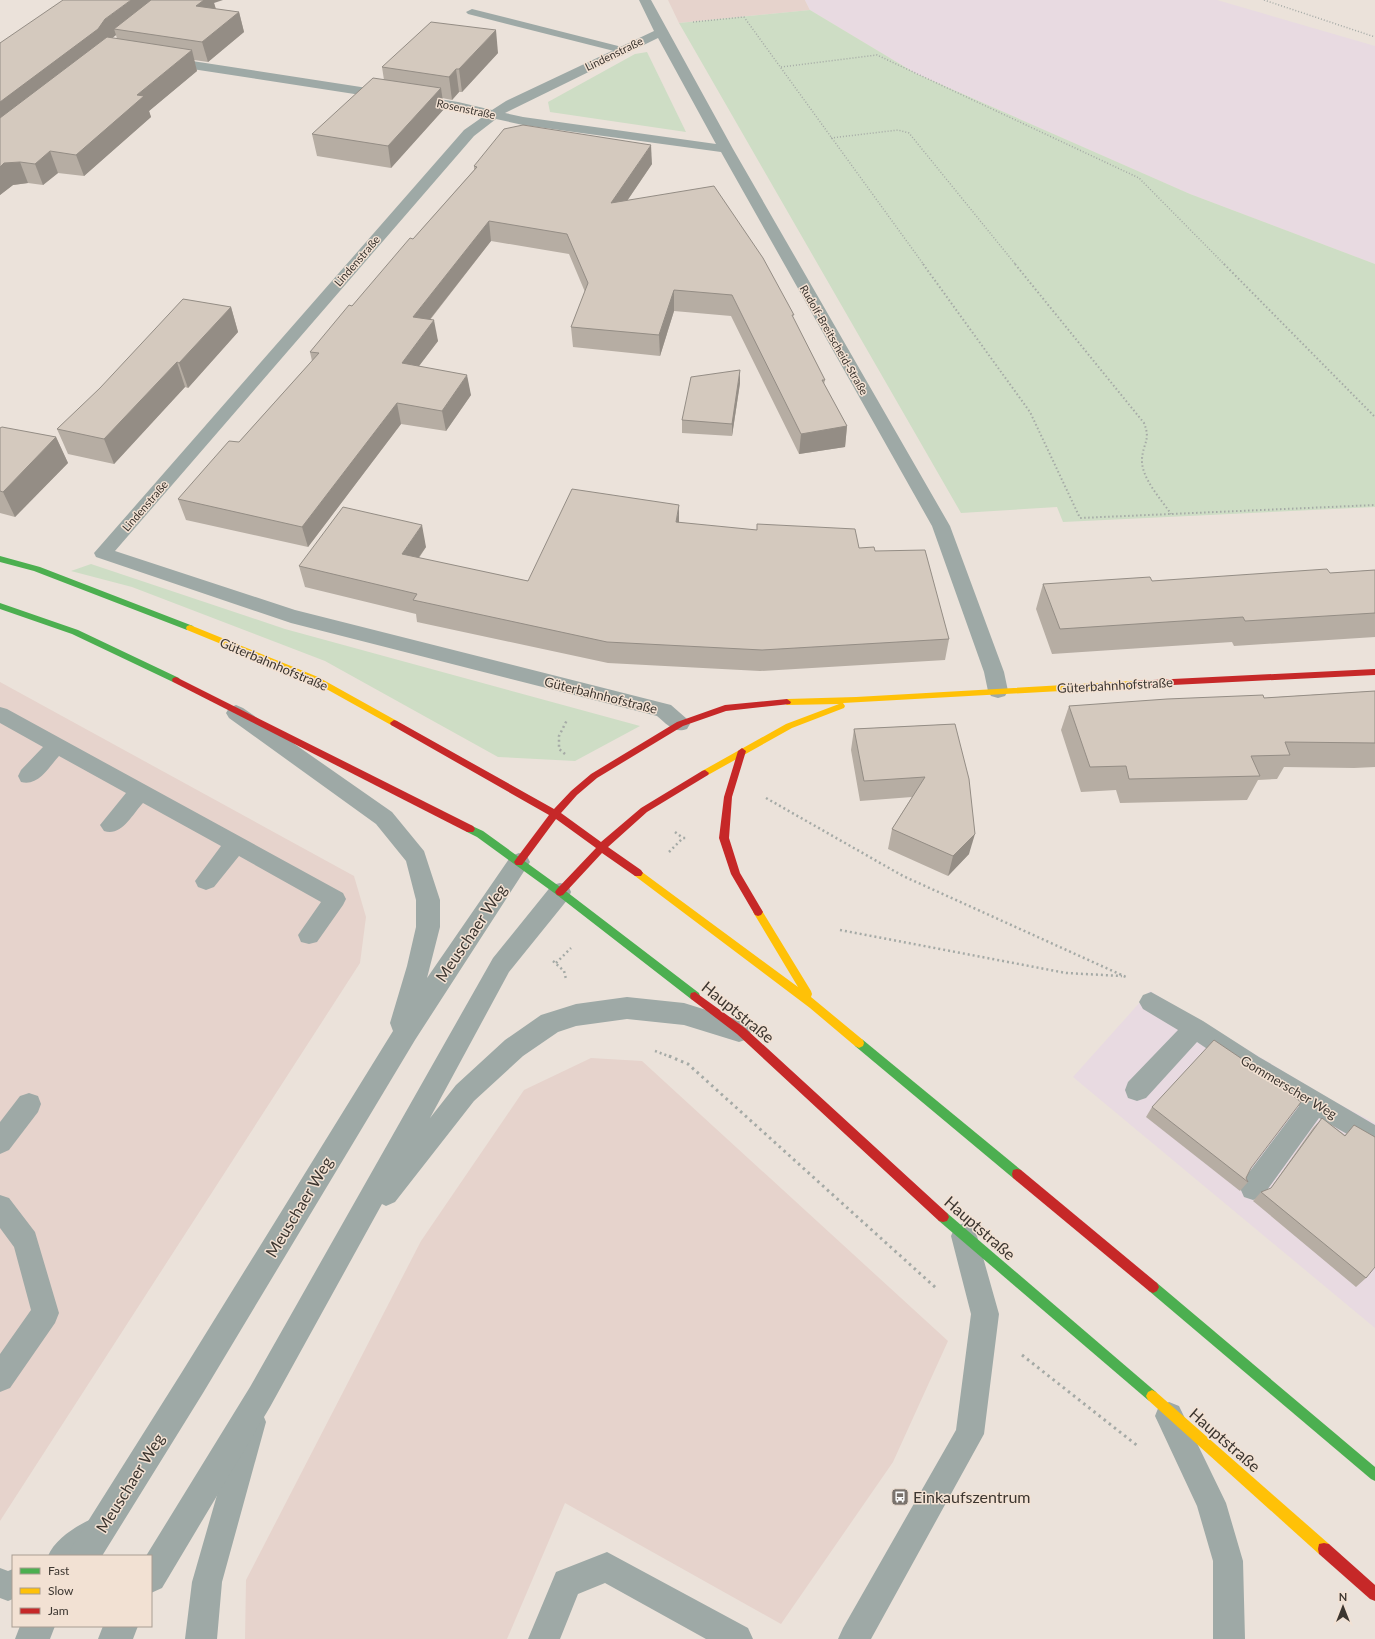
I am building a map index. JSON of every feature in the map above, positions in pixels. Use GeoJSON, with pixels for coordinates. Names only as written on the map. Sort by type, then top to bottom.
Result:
{"type":"FeatureCollection","features":[{"type":"Feature","properties":{"kind":"main road","name":"Güterbahnhofstraße"},"geometry":{"type":"LineString","coordinates":[[0,559],[37,569],[123,601],[315,679],[555,814]]}},
{"type":"Feature","properties":{"kind":"main road"},"geometry":{"type":"LineString","coordinates":[[0,606],[75,632],[217,699],[480,834],[560,892]]}},
{"type":"Feature","properties":{"kind":"main road","name":"Güterbahnhofstraße"},"geometry":{"type":"LineString","coordinates":[[519,862],[555,814],[574,793],[594,776],[680,724],[725,708],[776,702],[856,700],[998,691],[1375,672]]}},
{"type":"Feature","properties":{"kind":"main road","name":"Güterbahnhofstraße"},"geometry":{"type":"LineString","coordinates":[[560,892],[601,848],[644,810],[742,751],[789,726],[856,700]]}},
{"type":"Feature","properties":{"kind":"main road"},"geometry":{"type":"LineString","coordinates":[[742,751],[728,797],[724,838],[736,874],[814,1005]]}},
{"type":"Feature","properties":{"kind":"main road"},"geometry":{"type":"LineString","coordinates":[[555,814],[662,890],[814,1005],[1256,1372],[1375,1475]]}},
{"type":"Feature","properties":{"kind":"main road","name":"Hauptstraße"},"geometry":{"type":"LineString","coordinates":[[560,892],[741,1031],[964,1236],[1165,1408],[1375,1594]]}},
{"type":"Feature","properties":{"kind":"street","name":"Rudolf-Breitscheid-Straße"},"geometry":{"type":"LineString","coordinates":[[645,0],[659,29],[726,149],[941,526],[994,672],[998,691]]}},
{"type":"Feature","properties":{"kind":"street","name":"Lindenstraße"},"geometry":{"type":"LineString","coordinates":[[103,553],[469,133],[492,115],[622,50],[659,29]]}},
{"type":"Feature","properties":{"kind":"street","name":"Rosenstraße"},"geometry":{"type":"LineString","coordinates":[[151,58],[458,106],[523,121],[726,149]]}},
{"type":"Feature","properties":{"kind":"street","name":"Güterbahnhofstraße"},"geometry":{"type":"LineString","coordinates":[[103,553],[291,616],[664,710],[680,724]]}},
{"type":"Feature","properties":{"kind":"street"},"geometry":{"type":"LineString","coordinates":[[217,699],[384,818],[416,857],[428,900],[428,927],[419,966],[394,1049]]}},
{"type":"Feature","properties":{"kind":"street","name":"Meuschaer Weg"},"geometry":{"type":"LineString","coordinates":[[85,1555],[285,1232],[394,1049],[482,914],[519,862]]}},
{"type":"Feature","properties":{"kind":"street"},"geometry":{"type":"LineString","coordinates":[[152,1575],[260,1397],[501,965],[560,892]]}},
{"type":"Feature","properties":{"kind":"street"},"geometry":{"type":"LineString","coordinates":[[345,1244],[465,1094],[514,1048],[550,1023],[576,1016],[627,1008],[684,1014],[741,1031]]}},
{"type":"Feature","properties":{"kind":"street"},"geometry":{"type":"LineString","coordinates":[[31,1639],[38,1627]]}},
{"type":"Feature","properties":{"kind":"street"},"geometry":{"type":"LineString","coordinates":[[114,1639],[121,1627]]}},
{"type":"Feature","properties":{"kind":"lane"},"geometry":{"type":"LineString","coordinates":[[472,12],[622,50]]}},
{"type":"Feature","properties":{"kind":"lane"},"geometry":{"type":"LineString","coordinates":[[0,714],[335,899],[309,935]]}},
{"type":"Feature","properties":{"kind":"lane"},"geometry":{"type":"LineString","coordinates":[[28,776],[57,746]]}},
{"type":"Feature","properties":{"kind":"lane"},"geometry":{"type":"LineString","coordinates":[[111,825],[140,792]]}},
{"type":"Feature","properties":{"kind":"lane"},"geometry":{"type":"LineString","coordinates":[[206,881],[235,845]]}},
{"type":"Feature","properties":{"kind":"lane","name":"Gommerscher Weg"},"geometry":{"type":"LineString","coordinates":[[1151,1002],[1251,1065],[1375,1138]]}},
{"type":"Feature","properties":{"kind":"lane"},"geometry":{"type":"LineString","coordinates":[[1137,1090],[1194,1028]]}},
{"type":"Feature","properties":{"kind":"lane"},"geometry":{"type":"LineString","coordinates":[[1252,1188],[1316,1103]]}},
{"type":"Feature","properties":{"kind":"lane"},"geometry":{"type":"LineString","coordinates":[[0,1142],[29,1104]]}},
{"type":"Feature","properties":{"kind":"lane"},"geometry":{"type":"LineString","coordinates":[[0,1207],[26,1241],[45,1313],[0,1378]]}},
{"type":"Feature","properties":{"kind":"lane"},"geometry":{"type":"LineString","coordinates":[[854,1639],[970,1434],[985,1314],[964,1236]]}},
{"type":"Feature","properties":{"kind":"lane"},"geometry":{"type":"LineString","coordinates":[[201,1639],[207,1582],[260,1397]]}},
{"type":"Feature","properties":{"kind":"lane"},"geometry":{"type":"LineString","coordinates":[[1165,1408],[1211,1503],[1228,1561],[1229,1639]]}},
{"type":"Feature","properties":{"kind":"lane"},"geometry":{"type":"LineString","coordinates":[[64,1555],[104,1526]]}},
{"type":"Feature","properties":{"kind":"lane"},"geometry":{"type":"LineString","coordinates":[[544,1639],[567,1583],[607,1567],[737,1639]]}},
{"type":"Feature","properties":{"kind":"lane"},"geometry":{"type":"LineString","coordinates":[[0,1582],[8,1586],[12,1584]]}},
{"type":"Feature","properties":{"kind":"path"},"geometry":{"type":"LineString","coordinates":[[1264,0],[1375,36]]}},
{"type":"Feature","properties":{"kind":"path"},"geometry":{"type":"LineString","coordinates":[[659,29],[744,17],[1030,412],[1080,518],[1375,505]]}},
{"type":"Feature","properties":{"kind":"path"},"geometry":{"type":"LineString","coordinates":[[781,67],[876,55],[1139,178],[1375,417]]}},
{"type":"Feature","properties":{"kind":"path"},"geometry":{"type":"LineString","coordinates":[[831,138],[898,130],[909,133],[1144,423],[1149,438],[1142,459],[1145,473],[1171,514]]}},
{"type":"Feature","properties":{"kind":"path"},"geometry":{"type":"LineString","coordinates":[[761,795],[903,876],[1124,976],[1066,973],[840,930]]}},
{"type":"Feature","properties":{"kind":"shaded area"},"geometry":{"type":"Polygon","coordinates":[[[668,0],[805,0],[810,10],[679,23],[668,0]]]}},
{"type":"Feature","properties":{"kind":"shaded area"},"geometry":{"type":"Polygon","coordinates":[[[805,0],[1217,0],[1375,46],[1375,264],[1190,194],[915,73],[810,10],[805,0]]]}},
{"type":"Feature","properties":{"kind":"shaded area"},"geometry":{"type":"Polygon","coordinates":[[[0,682],[354,876],[366,917],[360,963],[0,1521],[0,682]]]}},
{"type":"Feature","properties":{"kind":"shaded area"},"geometry":{"type":"Polygon","coordinates":[[[1150,991],[1328,1098],[1375,1123],[1375,1328],[1073,1077],[1150,991]]]}},
{"type":"Feature","properties":{"kind":"shaded area"},"geometry":{"type":"Polygon","coordinates":[[[591,1058],[642,1061],[948,1341],[893,1462],[781,1624],[565,1503],[507,1639],[245,1639],[246,1580],[421,1241],[524,1090],[591,1058]]]}},
{"type":"Feature","properties":{"kind":"green space"},"geometry":{"type":"Polygon","coordinates":[[[810,10],[915,73],[1190,194],[1375,264],[1375,507],[1063,522],[1057,507],[961,513],[679,23],[810,10]]]}},
{"type":"Feature","properties":{"kind":"green space"},"geometry":{"type":"Polygon","coordinates":[[[647,52],[686,132],[550,112],[548,102],[635,54],[647,52]]]}},
{"type":"Feature","properties":{"kind":"green space"},"geometry":{"type":"Polygon","coordinates":[[[91,564],[285,629],[640,726],[575,761],[498,757],[325,661],[132,587],[71,571],[91,564]]]}},
{"type":"Feature","properties":{"kind":"building"},"geometry":{"type":"Polygon","coordinates":[[[63,0],[131,0],[105,19],[98,29],[0,102],[0,43],[63,0]]]}},
{"type":"Feature","properties":{"kind":"building"},"geometry":{"type":"Polygon","coordinates":[[[151,0],[204,0],[196,6],[239,12],[202,42],[114,29],[151,0]]]}},
{"type":"Feature","properties":{"kind":"building"},"geometry":{"type":"Polygon","coordinates":[[[431,22],[496,30],[459,69],[456,69],[449,77],[382,67],[431,22]]]}},
{"type":"Feature","properties":{"kind":"building"},"geometry":{"type":"Polygon","coordinates":[[[107,37],[192,50],[137,95],[144,96],[76,155],[50,151],[35,164],[20,162],[4,163],[0,167],[0,118],[107,37]]]}},
{"type":"Feature","properties":{"kind":"building"},"geometry":{"type":"Polygon","coordinates":[[[373,78],[441,88],[388,146],[312,134],[373,78]]]}},
{"type":"Feature","properties":{"kind":"building"},"geometry":{"type":"Polygon","coordinates":[[[523,125],[651,145],[611,203],[714,186],[763,258],[794,315],[792,315],[825,380],[822,380],[847,426],[801,434],[732,295],[674,290],[659,335],[571,327],[588,283],[567,234],[489,221],[413,317],[434,320],[402,363],[467,375],[442,411],[397,403],[302,527],[178,499],[229,441],[239,442],[319,353],[310,352],[349,305],[352,306],[410,238],[413,239],[477,167],[474,166],[504,129],[523,125]]]}},
{"type":"Feature","properties":{"kind":"building"},"geometry":{"type":"Polygon","coordinates":[[[183,299],[231,307],[179,363],[177,362],[104,439],[57,429],[100,388],[183,299]]]}},
{"type":"Feature","properties":{"kind":"building"},"geometry":{"type":"Polygon","coordinates":[[[740,370],[732,424],[682,420],[691,377],[740,370]]]}},
{"type":"Feature","properties":{"kind":"building"},"geometry":{"type":"Polygon","coordinates":[[[2,427],[56,437],[3,492],[0,491],[0,428],[2,427]]]}},
{"type":"Feature","properties":{"kind":"building"},"geometry":{"type":"Polygon","coordinates":[[[572,489],[679,505],[676,522],[757,530],[757,524],[855,529],[859,548],[874,547],[875,551],[925,550],[949,639],[762,650],[607,642],[413,600],[417,594],[299,566],[343,507],[422,525],[402,554],[528,581],[572,489]]]}},
{"type":"Feature","properties":{"kind":"building"},"geometry":{"type":"Polygon","coordinates":[[[1327,569],[1330,573],[1375,570],[1375,613],[1245,621],[1243,617],[1060,629],[1043,584],[1150,577],[1152,581],[1327,569]]]}},
{"type":"Feature","properties":{"kind":"building"},"geometry":{"type":"Polygon","coordinates":[[[1375,691],[1375,743],[1285,742],[1290,755],[1251,756],[1260,776],[1129,779],[1126,766],[1090,767],[1069,706],[1167,699],[1263,695],[1264,698],[1375,691]]]}},
{"type":"Feature","properties":{"kind":"building"},"geometry":{"type":"Polygon","coordinates":[[[955,724],[969,779],[975,834],[953,856],[892,829],[925,777],[864,781],[854,729],[955,724]]]}},
{"type":"Feature","properties":{"kind":"building"},"geometry":{"type":"Polygon","coordinates":[[[1214,1040],[1301,1102],[1251,1168],[1246,1178],[1248,1182],[1152,1107],[1214,1040]]]}},
{"type":"Feature","properties":{"kind":"building"},"geometry":{"type":"Polygon","coordinates":[[[1322,1118],[1345,1136],[1354,1125],[1375,1137],[1375,1267],[1366,1278],[1261,1192],[1271,1188],[1322,1118]]]}},
{"type":"Feature","properties":{"kind":"traffic: fast"},"geometry":{"type":"LineString","coordinates":[[0,559],[37,569],[190,628]]}},
{"type":"Feature","properties":{"kind":"traffic: fast"},"geometry":{"type":"LineString","coordinates":[[0,606],[75,632],[176,680]]}},
{"type":"Feature","properties":{"kind":"traffic: fast"},"geometry":{"type":"LineString","coordinates":[[470,829],[480,834],[560,892],[695,996]]}},
{"type":"Feature","properties":{"kind":"traffic: fast"},"geometry":{"type":"LineString","coordinates":[[859,1043],[1017,1174]]}},
{"type":"Feature","properties":{"kind":"traffic: fast"},"geometry":{"type":"LineString","coordinates":[[943,1217],[1152,1396]]}},
{"type":"Feature","properties":{"kind":"traffic: fast"},"geometry":{"type":"LineString","coordinates":[[1153,1287],[1375,1475]]}},
{"type":"Feature","properties":{"kind":"traffic: slow"},"geometry":{"type":"LineString","coordinates":[[190,628],[315,679],[394,723]]}},
{"type":"Feature","properties":{"kind":"traffic: slow"},"geometry":{"type":"LineString","coordinates":[[787,702],[856,700],[1133,684]]}},
{"type":"Feature","properties":{"kind":"traffic: slow"},"geometry":{"type":"LineString","coordinates":[[705,773],[789,726],[841,706]]}},
{"type":"Feature","properties":{"kind":"traffic: slow"},"geometry":{"type":"LineString","coordinates":[[638,873],[814,1005],[859,1043]]}},
{"type":"Feature","properties":{"kind":"traffic: slow"},"geometry":{"type":"LineString","coordinates":[[758,912],[807,994]]}},
{"type":"Feature","properties":{"kind":"traffic: slow"},"geometry":{"type":"LineString","coordinates":[[1152,1396],[1324,1549]]}},
{"type":"Feature","properties":{"kind":"traffic: jam"},"geometry":{"type":"LineString","coordinates":[[1133,684],[1375,672]]}},
{"type":"Feature","properties":{"kind":"traffic: jam"},"geometry":{"type":"LineString","coordinates":[[176,680],[470,829]]}},
{"type":"Feature","properties":{"kind":"traffic: jam"},"geometry":{"type":"LineString","coordinates":[[519,862],[555,814],[574,793],[594,776],[680,724],[725,708],[787,702]]}},
{"type":"Feature","properties":{"kind":"traffic: jam"},"geometry":{"type":"LineString","coordinates":[[394,723],[555,814],[638,873]]}},
{"type":"Feature","properties":{"kind":"traffic: jam"},"geometry":{"type":"LineString","coordinates":[[742,751],[728,797],[724,838],[736,874],[758,912]]}},
{"type":"Feature","properties":{"kind":"traffic: jam"},"geometry":{"type":"LineString","coordinates":[[560,892],[601,848],[644,810],[705,773]]}},
{"type":"Feature","properties":{"kind":"traffic: jam"},"geometry":{"type":"LineString","coordinates":[[695,996],[741,1031],[943,1217]]}},
{"type":"Feature","properties":{"kind":"traffic: jam"},"geometry":{"type":"LineString","coordinates":[[1017,1174],[1153,1287]]}},
{"type":"Feature","properties":{"kind":"traffic: jam"},"geometry":{"type":"LineString","coordinates":[[1324,1549],[1375,1594]]}},
{"type":"Feature","properties":{"kind":"place","name":"Einkaufszentrum"},"geometry":{"type":"Point","coordinates":[900,1497]}}]}
